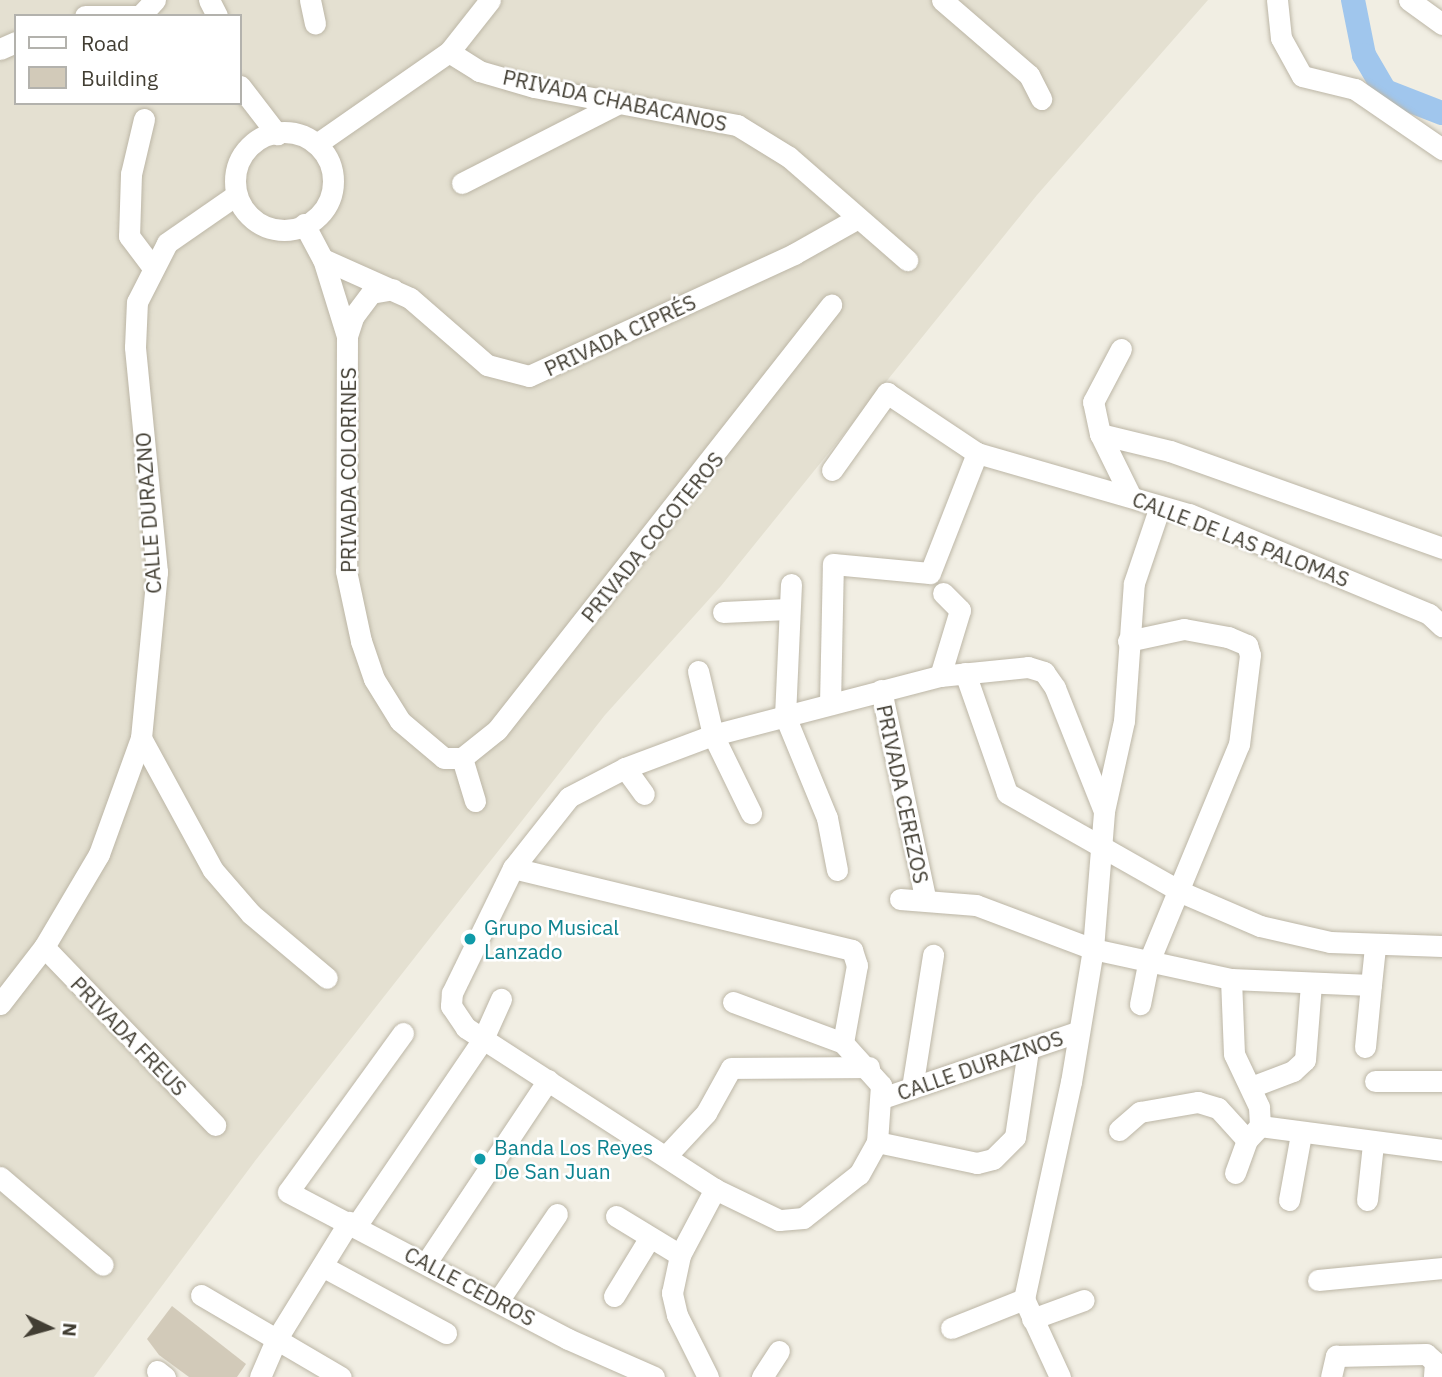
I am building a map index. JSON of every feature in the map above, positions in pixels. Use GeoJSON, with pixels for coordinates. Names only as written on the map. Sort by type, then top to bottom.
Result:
{"type":"FeatureCollection","features":[{"type":"Feature","properties":{"kind":"street"},"geometry":{"type":"LineString","coordinates":[[140,14],[155,0]]}},
{"type":"Feature","properties":{"kind":"street"},"geometry":{"type":"LineString","coordinates":[[310,0],[315,23]]}},
{"type":"Feature","properties":{"kind":"street"},"geometry":{"type":"LineString","coordinates":[[318,143],[449,52],[490,0]]}},
{"type":"Feature","properties":{"kind":"street"},"geometry":{"type":"LineString","coordinates":[[942,0],[1029,75],[1041,99]]}},
{"type":"Feature","properties":{"kind":"street"},"geometry":{"type":"LineString","coordinates":[[1277,0],[1281,38],[1302,76],[1355,89],[1442,149]]}},
{"type":"Feature","properties":{"kind":"street"},"geometry":{"type":"LineString","coordinates":[[1409,0],[1442,24]]}},
{"type":"Feature","properties":{"kind":"street","name":"PRIVADA CHABACANOS"},"geometry":{"type":"LineString","coordinates":[[449,52],[480,71],[534,87],[737,125],[789,157],[907,260]]}},
{"type":"Feature","properties":{"kind":"street"},"geometry":{"type":"LineString","coordinates":[[242,89],[277,134]]}},
{"type":"Feature","properties":{"kind":"street"},"geometry":{"type":"LineString","coordinates":[[462,183],[621,102]]}},
{"type":"Feature","properties":{"kind":"street"},"geometry":{"type":"LineString","coordinates":[[144,119],[131,174],[129,236],[151,265]]}},
{"type":"Feature","properties":{"kind":"street"},"geometry":{"type":"LineString","coordinates":[[293,133],[318,143],[328,157],[331,190],[326,205],[304,224],[264,226],[236,195],[236,172],[246,150],[277,134],[293,133]]}},
{"type":"Feature","properties":{"kind":"street","name":"CALLE DURAZNO"},"geometry":{"type":"LineString","coordinates":[[0,1003],[44,947],[99,854],[141,738],[157,572],[135,347],[138,302],[151,265],[167,243],[236,195]]}},
{"type":"Feature","properties":{"kind":"street","name":"PRIVADA CIPRÉS"},"geometry":{"type":"LineString","coordinates":[[323,259],[393,289],[427,311],[475,359],[498,371],[529,376],[794,254],[858,218]]}},
{"type":"Feature","properties":{"kind":"street","name":"PRIVADA COLORINES"},"geometry":{"type":"LineString","coordinates":[[304,224],[323,259],[347,336],[346,571],[361,641],[374,679],[413,737],[444,758],[462,758]]}},
{"type":"Feature","properties":{"kind":"street"},"geometry":{"type":"LineString","coordinates":[[347,336],[352,317],[370,293],[393,289]]}},
{"type":"Feature","properties":{"kind":"street","name":"PRIVADA COCOTEROS"},"geometry":{"type":"LineString","coordinates":[[462,758],[497,730],[831,305]]}},
{"type":"Feature","properties":{"kind":"street"},"geometry":{"type":"LineString","coordinates":[[1121,348],[1093,401],[1100,434],[1130,495]]}},
{"type":"Feature","properties":{"kind":"street","name":"CALLE DE LAS PALOMAS"},"geometry":{"type":"LineString","coordinates":[[832,470],[887,393],[977,453],[1130,495],[1160,506],[1429,614],[1442,626]]}},
{"type":"Feature","properties":{"kind":"street"},"geometry":{"type":"LineString","coordinates":[[1100,434],[1170,451],[1442,548]]}},
{"type":"Feature","properties":{"kind":"street"},"geometry":{"type":"LineString","coordinates":[[830,704],[834,564],[930,573],[977,453]]}},
{"type":"Feature","properties":{"kind":"street"},"geometry":{"type":"LineString","coordinates":[[1060,1377],[1028,1309],[1072,1082],[1077,1032],[1093,949],[1104,811],[1124,721],[1134,583],[1160,506]]}},
{"type":"Feature","properties":{"kind":"street"},"geometry":{"type":"LineString","coordinates":[[791,584],[785,716],[827,818],[837,870]]}},
{"type":"Feature","properties":{"kind":"street"},"geometry":{"type":"LineString","coordinates":[[940,676],[960,610],[943,593]]}},
{"type":"Feature","properties":{"kind":"street"},"geometry":{"type":"LineString","coordinates":[[723,612],[788,609]]}},
{"type":"Feature","properties":{"kind":"street"},"geometry":{"type":"LineString","coordinates":[[1128,641],[1184,629],[1228,637],[1247,645],[1250,655],[1239,744],[1181,892],[1148,964],[1140,1004]]}},
{"type":"Feature","properties":{"kind":"street"},"geometry":{"type":"LineString","coordinates":[[733,1002],[843,1043],[869,1067],[883,1098],[877,1142],[859,1174],[803,1218],[779,1220],[715,1189],[483,1040],[456,1018],[452,993],[513,868],[569,797],[625,768],[713,735],[940,676],[1028,667],[1048,676],[1104,811]]}},
{"type":"Feature","properties":{"kind":"street"},"geometry":{"type":"LineString","coordinates":[[698,671],[713,735],[751,813]]}},
{"type":"Feature","properties":{"kind":"street"},"geometry":{"type":"LineString","coordinates":[[965,673],[1007,793],[1181,892],[1286,934],[1375,947],[1442,946]]}},
{"type":"Feature","properties":{"kind":"street","name":"PRIVADA CEREZOS"},"geometry":{"type":"LineString","coordinates":[[881,690],[925,897]]}},
{"type":"Feature","properties":{"kind":"street"},"geometry":{"type":"LineString","coordinates":[[141,738],[213,870],[251,914],[327,978]]}},
{"type":"Feature","properties":{"kind":"street"},"geometry":{"type":"LineString","coordinates":[[462,758],[475,801]]}},
{"type":"Feature","properties":{"kind":"street"},"geometry":{"type":"LineString","coordinates":[[625,768],[644,794]]}},
{"type":"Feature","properties":{"kind":"street"},"geometry":{"type":"LineString","coordinates":[[513,868],[855,953],[843,1043]]}},
{"type":"Feature","properties":{"kind":"street"},"geometry":{"type":"LineString","coordinates":[[900,899],[925,897],[975,905],[1093,949],[1148,964],[1231,979],[1371,985]]}},
{"type":"Feature","properties":{"kind":"street","name":"PRIVADA FREUS"},"geometry":{"type":"LineString","coordinates":[[44,947],[215,1125]]}},
{"type":"Feature","properties":{"kind":"street"},"geometry":{"type":"LineString","coordinates":[[1365,1047],[1375,947]]}},
{"type":"Feature","properties":{"kind":"street"},"geometry":{"type":"LineString","coordinates":[[912,1088],[933,955]]}},
{"type":"Feature","properties":{"kind":"street"},"geometry":{"type":"LineString","coordinates":[[1231,979],[1234,1054],[1251,1087],[1254,1133],[1235,1173]]}},
{"type":"Feature","properties":{"kind":"street"},"geometry":{"type":"LineString","coordinates":[[1251,1087],[1293,1071],[1305,1060],[1311,984]]}},
{"type":"Feature","properties":{"kind":"street"},"geometry":{"type":"LineString","coordinates":[[260,1377],[276,1340],[322,1266],[483,1040],[501,999]]}},
{"type":"Feature","properties":{"kind":"street","name":"CALLE DURAZNOS"},"geometry":{"type":"LineString","coordinates":[[883,1098],[1077,1032]]}},
{"type":"Feature","properties":{"kind":"street","name":"CALLE CEDROS"},"geometry":{"type":"LineString","coordinates":[[403,1033],[288,1192],[498,1301],[654,1377]]}},
{"type":"Feature","properties":{"kind":"street"},"geometry":{"type":"LineString","coordinates":[[877,1142],[977,1163],[993,1159],[1015,1138],[1028,1050]]}},
{"type":"Feature","properties":{"kind":"street","name":"CALLE DURAZNOS"},"geometry":{"type":"LineString","coordinates":[[666,1156],[706,1113],[731,1068],[869,1067]]}},
{"type":"Feature","properties":{"kind":"street"},"geometry":{"type":"LineString","coordinates":[[426,1263],[548,1080]]}},
{"type":"Feature","properties":{"kind":"street"},"geometry":{"type":"LineString","coordinates":[[1375,1081],[1442,1081]]}},
{"type":"Feature","properties":{"kind":"street"},"geometry":{"type":"LineString","coordinates":[[1119,1130],[1140,1112],[1198,1102],[1218,1108],[1254,1133],[1301,1134],[1442,1150]]}},
{"type":"Feature","properties":{"kind":"street"},"geometry":{"type":"LineString","coordinates":[[1289,1200],[1301,1134]]}},
{"type":"Feature","properties":{"kind":"street"},"geometry":{"type":"LineString","coordinates":[[1367,1200],[1373,1144]]}},
{"type":"Feature","properties":{"kind":"street"},"geometry":{"type":"LineString","coordinates":[[0,1177],[103,1265]]}},
{"type":"Feature","properties":{"kind":"street"},"geometry":{"type":"LineString","coordinates":[[708,1377],[677,1315],[672,1293],[680,1255],[715,1189]]}},
{"type":"Feature","properties":{"kind":"street"},"geometry":{"type":"LineString","coordinates":[[498,1301],[557,1213]]}},
{"type":"Feature","properties":{"kind":"street"},"geometry":{"type":"LineString","coordinates":[[616,1216],[680,1255]]}},
{"type":"Feature","properties":{"kind":"street"},"geometry":{"type":"LineString","coordinates":[[614,1296],[650,1237]]}},
{"type":"Feature","properties":{"kind":"street"},"geometry":{"type":"LineString","coordinates":[[322,1266],[446,1333]]}},
{"type":"Feature","properties":{"kind":"street"},"geometry":{"type":"LineString","coordinates":[[1318,1280],[1442,1268]]}},
{"type":"Feature","properties":{"kind":"street"},"geometry":{"type":"LineString","coordinates":[[201,1295],[341,1377]]}},
{"type":"Feature","properties":{"kind":"street"},"geometry":{"type":"LineString","coordinates":[[951,1328],[1028,1309],[1084,1300]]}},
{"type":"Feature","properties":{"kind":"street"},"geometry":{"type":"LineString","coordinates":[[762,1377],[779,1351]]}},
{"type":"Feature","properties":{"kind":"street"},"geometry":{"type":"LineString","coordinates":[[1331,1371],[1336,1356],[1426,1354],[1435,1362],[1434,1377]]}},
{"type":"Feature","properties":{"kind":"shaded area"},"geometry":{"type":"Polygon","coordinates":[[[0,0],[1208,0],[1037,195],[721,586],[605,715],[255,1161],[94,1377],[0,1377],[0,0]]]}},
{"type":"Feature","properties":{"kind":"building"},"geometry":{"type":"Polygon","coordinates":[[[172,1306],[246,1364],[237,1377],[189,1377],[159,1355],[147,1339],[172,1306]]]}},
{"type":"Feature","properties":{"kind":"waterway"},"geometry":{"type":"LineString","coordinates":[[1353,0],[1364,55],[1385,91],[1442,113]]}},
{"type":"Feature","properties":{"kind":"place","name":"Grupo Musical Lanzado"},"geometry":{"type":"Point","coordinates":[470,939]}},
{"type":"Feature","properties":{"kind":"place","name":"Banda Los Reyes De San Juan"},"geometry":{"type":"Point","coordinates":[480,1159]}}]}
